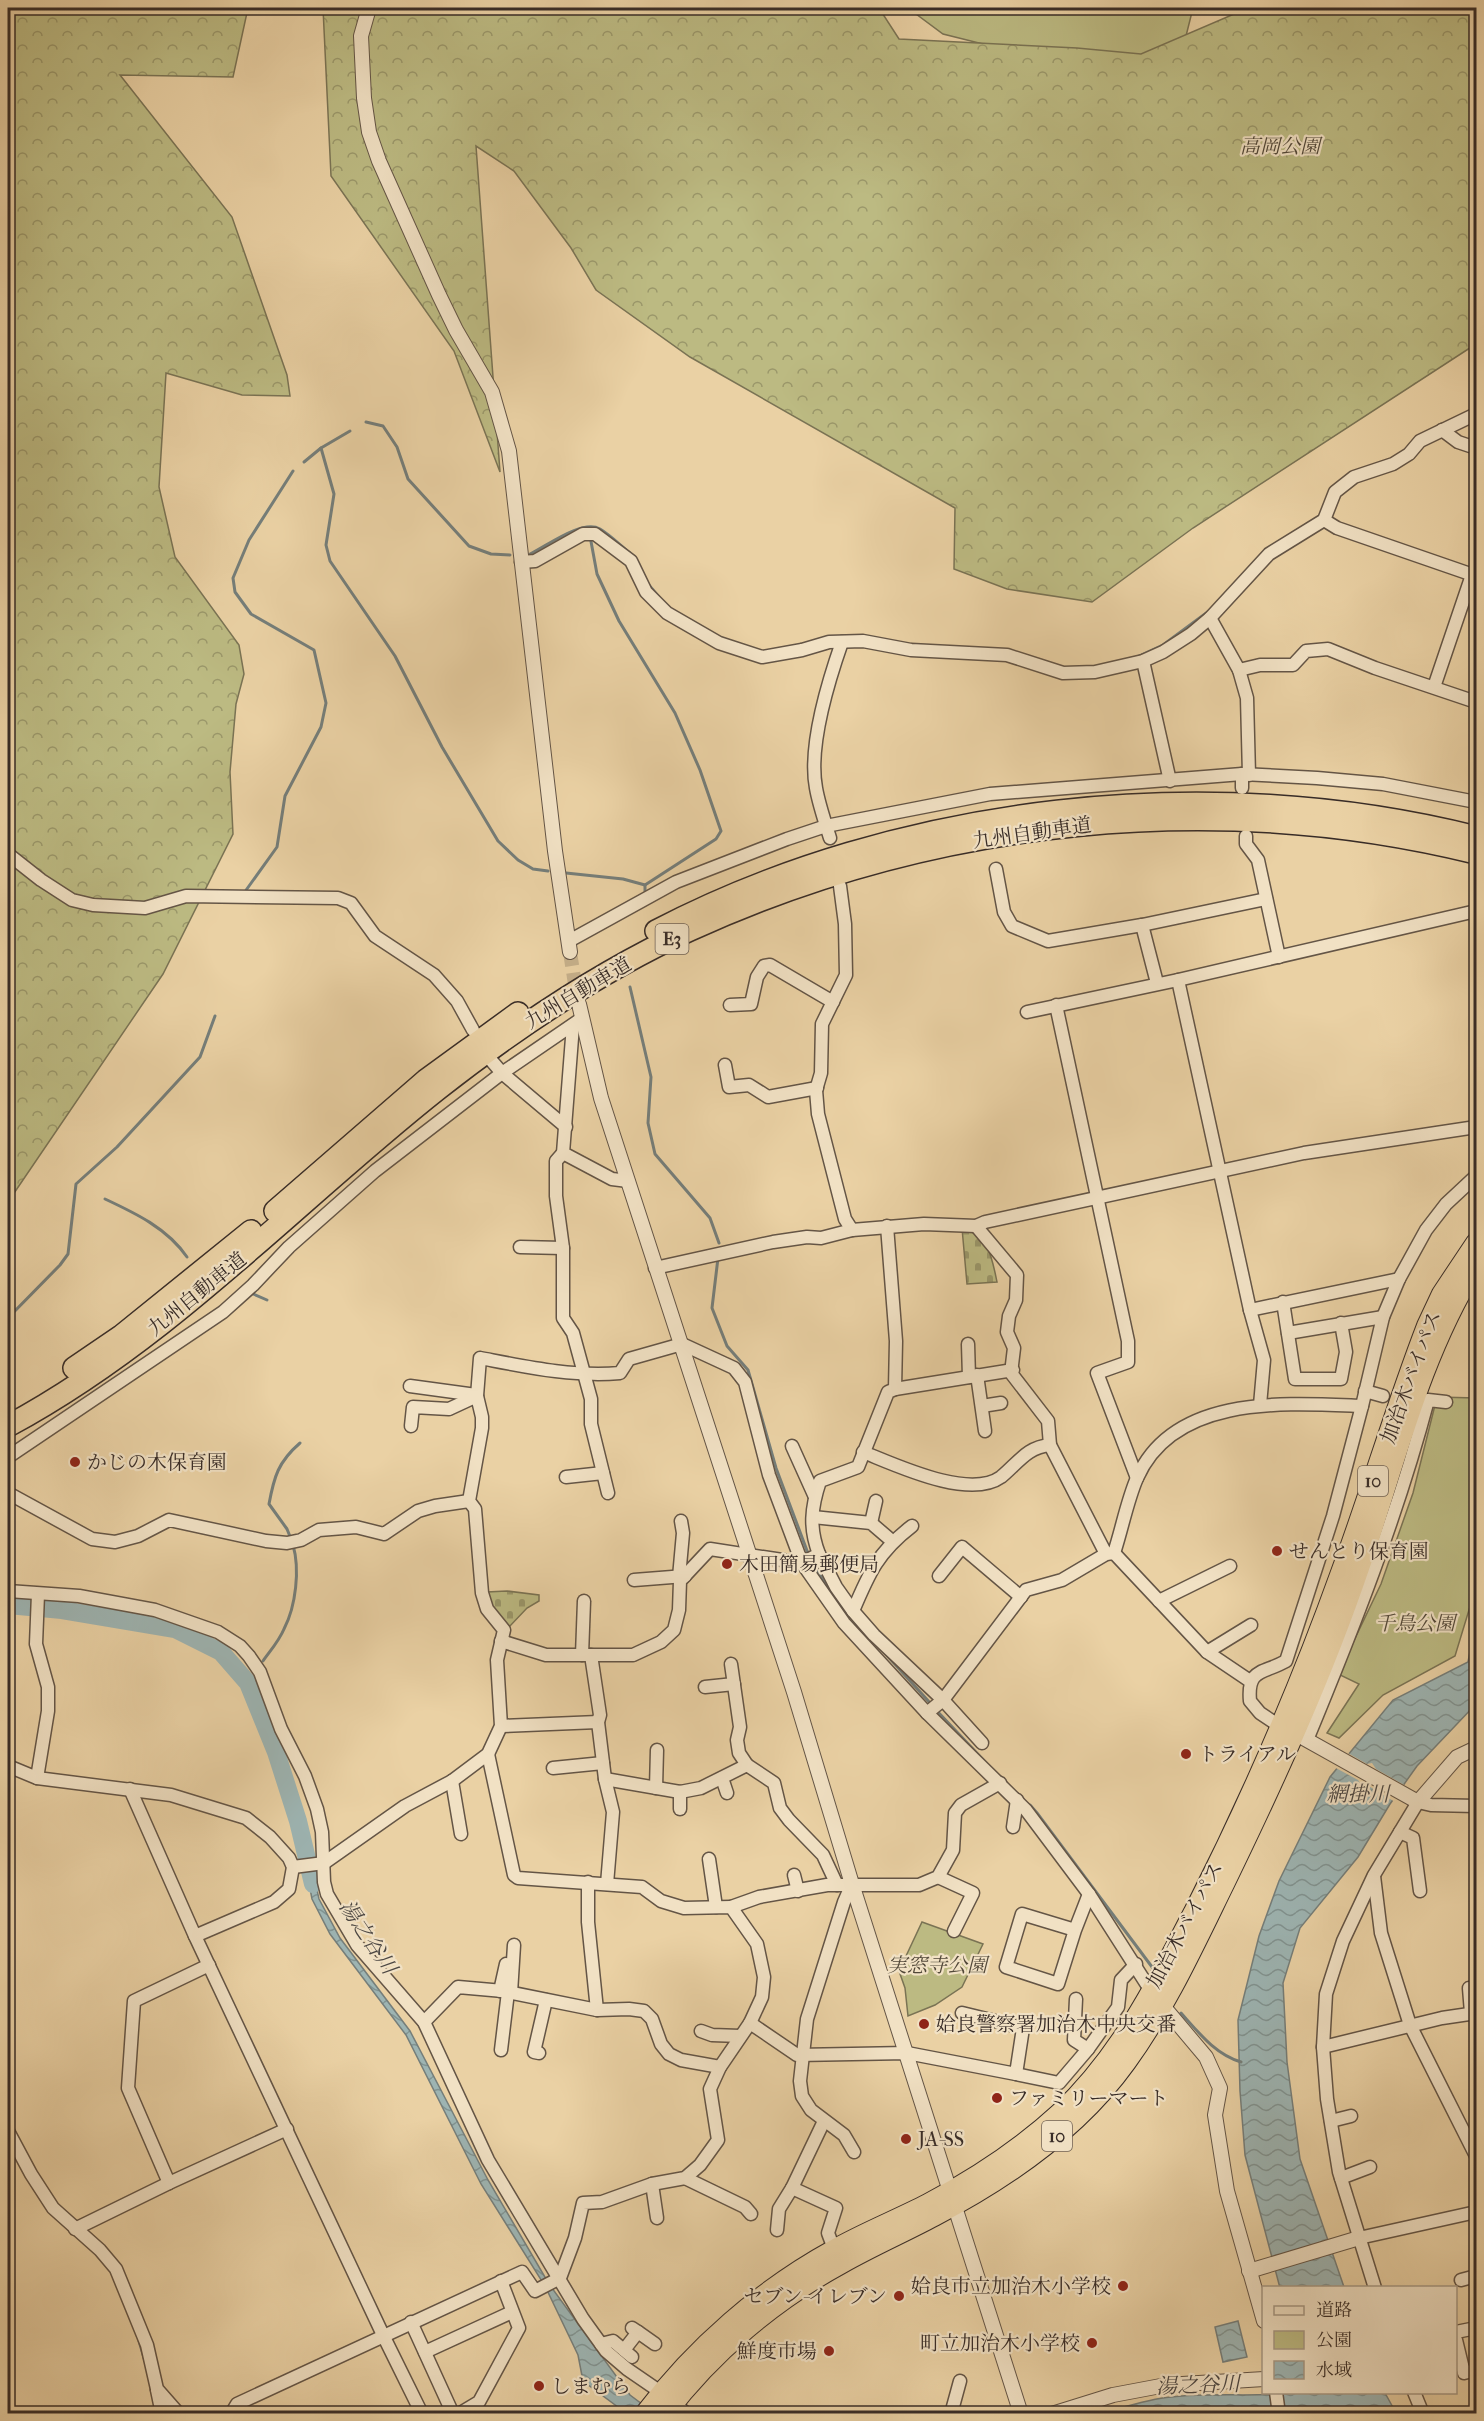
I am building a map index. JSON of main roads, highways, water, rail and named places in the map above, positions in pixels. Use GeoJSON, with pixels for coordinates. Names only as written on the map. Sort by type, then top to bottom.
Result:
{"type":"FeatureCollection","features":[{"type":"Feature","properties":{"kind":"highway","name":"九州自動車道"},"geometry":{"type":"LineString","coordinates":[[8,1410],[86,1360],[184,1287],[255,1229],[371,1126],[489,1032],[605,958],[682,917],[756,886],[846,854],[926,834],[1005,819],[1158,804],[1236,804],[1309,809],[1384,819],[1476,837]]}},
{"type":"Feature","properties":{"kind":"highway","name":"九州自動車道"},"geometry":{"type":"LineString","coordinates":[[8,1426],[130,1348],[194,1298],[428,1098],[497,1044],[612,970],[688,931],[761,900],[850,870],[930,849],[1007,834],[1093,824],[1170,820],[1236,820],[1308,824],[1383,833],[1476,853]]}},
{"type":"Feature","properties":{"kind":"highway","name":"加治木バイパス"},"geometry":{"type":"LineString","coordinates":[[1300,1737],[1344,1567],[1427,1326],[1442,1294],[1476,1243]]}},
{"type":"Feature","properties":{"kind":"highway","name":"加治木バイパス"},"geometry":{"type":"LineString","coordinates":[[664,2407],[713,2356],[794,2293],[953,2197],[1037,2133],[1064,2109],[1115,2053],[1156,1998],[1213,1875],[1300,1737],[1426,1366],[1453,1305],[1476,1266]]}},
{"type":"Feature","properties":{"kind":"highway","name":"加治木バイパス"},"geometry":{"type":"LineString","coordinates":[[664,2407],[687,2364],[754,2303],[834,2249],[930,2204],[953,2197]]}},
{"type":"Feature","properties":{"kind":"water","name":"網掛川"},"geometry":{"type":"Polygon","coordinates":[[[1476,1622],[1476,1704],[1417,1766],[1390,1804],[1358,1857],[1300,1928],[1283,1983],[1287,2062],[1300,2159],[1344,2286],[1279,2286],[1245,2155],[1240,2091],[1238,2020],[1259,1936],[1279,1881],[1330,1777],[1393,1700],[1468,1662],[1476,1622]]]}},
{"type":"Feature","properties":{"kind":"water"},"geometry":{"type":"Polygon","coordinates":[[[313,1872],[319,1899],[340,1938],[410,2031],[488,2180],[549,2284],[630,2395],[654,2413],[626,2413],[583,2381],[578,2355],[545,2286],[481,2184],[406,2035],[330,1934],[312,1899],[307,1873],[313,1872]]]}},
{"type":"Feature","properties":{"kind":"water"},"geometry":{"type":"Polygon","coordinates":[[[1238,2321],[1247,2357],[1223,2362],[1215,2327],[1238,2321]]]}},
{"type":"Feature","properties":{"kind":"water"},"geometry":{"type":"Polygon","coordinates":[[[1386,2394],[1396,2413],[1241,2414],[1171,2410],[1156,2414],[1099,2414],[1171,2397],[1386,2394]]]}},
{"type":"Feature","properties":{"kind":"waterway"},"geometry":{"type":"LineString","coordinates":[[366,422],[383,426],[397,447],[408,479],[469,546],[491,554],[510,555]]}},
{"type":"Feature","properties":{"kind":"waterway"},"geometry":{"type":"LineString","coordinates":[[304,462],[321,448],[350,431]]}},
{"type":"Feature","properties":{"kind":"waterway"},"geometry":{"type":"LineString","coordinates":[[321,448],[334,494],[326,545],[330,561],[395,656],[442,747],[498,841],[518,860],[533,869],[548,871]]}},
{"type":"Feature","properties":{"kind":"waterway"},"geometry":{"type":"LineString","coordinates":[[244,893],[277,847],[285,796],[321,727],[326,703],[314,650],[251,614],[235,592],[233,578],[249,540],[293,471]]}},
{"type":"Feature","properties":{"kind":"waterway"},"geometry":{"type":"LineString","coordinates":[[530,554],[574,530],[593,527],[604,531],[630,553]]}},
{"type":"Feature","properties":{"kind":"waterway"},"geometry":{"type":"LineString","coordinates":[[566,873],[623,879],[645,885],[716,839],[721,831],[700,770],[675,713],[619,621],[597,574],[590,536]]}},
{"type":"Feature","properties":{"kind":"waterway"},"geometry":{"type":"LineString","coordinates":[[648,584],[659,597]]}},
{"type":"Feature","properties":{"kind":"waterway"},"geometry":{"type":"LineString","coordinates":[[1139,656],[1163,645],[1209,611]]}},
{"type":"Feature","properties":{"kind":"waterway"},"geometry":{"type":"LineString","coordinates":[[645,885],[645,891]]}},
{"type":"Feature","properties":{"kind":"waterway"},"geometry":{"type":"LineString","coordinates":[[630,987],[651,1077],[648,1123],[655,1154],[710,1218],[719,1243]]}},
{"type":"Feature","properties":{"kind":"waterway"},"geometry":{"type":"LineString","coordinates":[[8,1318],[68,1254],[76,1184],[117,1147],[200,1057],[215,1016]]}},
{"type":"Feature","properties":{"kind":"waterway"},"geometry":{"type":"LineString","coordinates":[[105,1199],[139,1216],[160,1230],[187,1257]]}},
{"type":"Feature","properties":{"kind":"waterway"},"geometry":{"type":"LineString","coordinates":[[718,1258],[712,1308],[727,1346],[748,1370],[776,1468],[809,1556]]}},
{"type":"Feature","properties":{"kind":"waterway"},"geometry":{"type":"LineString","coordinates":[[251,1293],[267,1300]]}},
{"type":"Feature","properties":{"kind":"waterway"},"geometry":{"type":"LineString","coordinates":[[291,1539],[287,1529],[269,1504],[278,1470],[300,1443]]}},
{"type":"Feature","properties":{"kind":"waterway"},"geometry":{"type":"LineString","coordinates":[[263,1661],[282,1633],[294,1599],[296,1565],[293,1545]]}},
{"type":"Feature","properties":{"kind":"waterway"},"geometry":{"type":"LineString","coordinates":[[812,1562],[830,1592],[842,1606]]}},
{"type":"Feature","properties":{"kind":"waterway","name":"湯之谷川"},"geometry":{"type":"LineString","coordinates":[[8,1605],[62,1610],[175,1629],[221,1652],[248,1683],[276,1752],[298,1821],[313,1884]]}},
{"type":"Feature","properties":{"kind":"waterway"},"geometry":{"type":"LineString","coordinates":[[883,1651],[931,1704]]}},
{"type":"Feature","properties":{"kind":"waterway"},"geometry":{"type":"LineString","coordinates":[[248,1683],[254,1677]]}},
{"type":"Feature","properties":{"kind":"waterway"},"geometry":{"type":"LineString","coordinates":[[937,1711],[990,1767]]}},
{"type":"Feature","properties":{"kind":"waterway"},"geometry":{"type":"LineString","coordinates":[[1030,1805],[1155,1971]]}},
{"type":"Feature","properties":{"kind":"waterway"},"geometry":{"type":"LineString","coordinates":[[1181,2013],[1215,2048],[1241,2062]]}},
{"type":"Feature","properties":{"kind":"waterway"},"geometry":{"type":"LineString","coordinates":[[139,2341],[145,2361]]}},
{"type":"Feature","properties":{"kind":"tunnel"},"geometry":{"type":"LineString","coordinates":[[570,952],[577,997]]}},
{"type":"Feature","properties":{"kind":"place","name":"かじの木保育園"},"geometry":{"type":"Point","coordinates":[75,1462]}},
{"type":"Feature","properties":{"kind":"place","name":"せんとり保育園"},"geometry":{"type":"Point","coordinates":[1277,1551]}},
{"type":"Feature","properties":{"kind":"place","name":"木田簡易郵便局"},"geometry":{"type":"Point","coordinates":[727,1564]}},
{"type":"Feature","properties":{"kind":"place","name":"トライアル"},"geometry":{"type":"Point","coordinates":[1186,1754]}},
{"type":"Feature","properties":{"kind":"place","name":"姶良警察署加治木中央交番"},"geometry":{"type":"Point","coordinates":[924,2024]}},
{"type":"Feature","properties":{"kind":"place","name":"ファミリーマート"},"geometry":{"type":"Point","coordinates":[997,2098]}},
{"type":"Feature","properties":{"kind":"place","name":"JA-SS"},"geometry":{"type":"Point","coordinates":[906,2139]}},
{"type":"Feature","properties":{"kind":"place","name":"姶良市立加治木小学校"},"geometry":{"type":"Point","coordinates":[1123,2286]}},
{"type":"Feature","properties":{"kind":"place","name":"セブン-イレブン"},"geometry":{"type":"Point","coordinates":[899,2296]}},
{"type":"Feature","properties":{"kind":"place","name":"町立加治木小学校"},"geometry":{"type":"Point","coordinates":[1092,2343]}},
{"type":"Feature","properties":{"kind":"place","name":"鮮度市場"},"geometry":{"type":"Point","coordinates":[829,2351]}},
{"type":"Feature","properties":{"kind":"place","name":"しまむら"},"geometry":{"type":"Point","coordinates":[539,2386]}},
{"type":"Feature","properties":{"kind":"park label","name":"高岡公園"},"geometry":{"type":"Point","coordinates":[1280,146]}},
{"type":"Feature","properties":{"kind":"park label","name":"千鳥公園"},"geometry":{"type":"Point","coordinates":[1415,1623]}},
{"type":"Feature","properties":{"kind":"park label","name":"実窓寺公園"},"geometry":{"type":"Point","coordinates":[937,1965]}}]}
